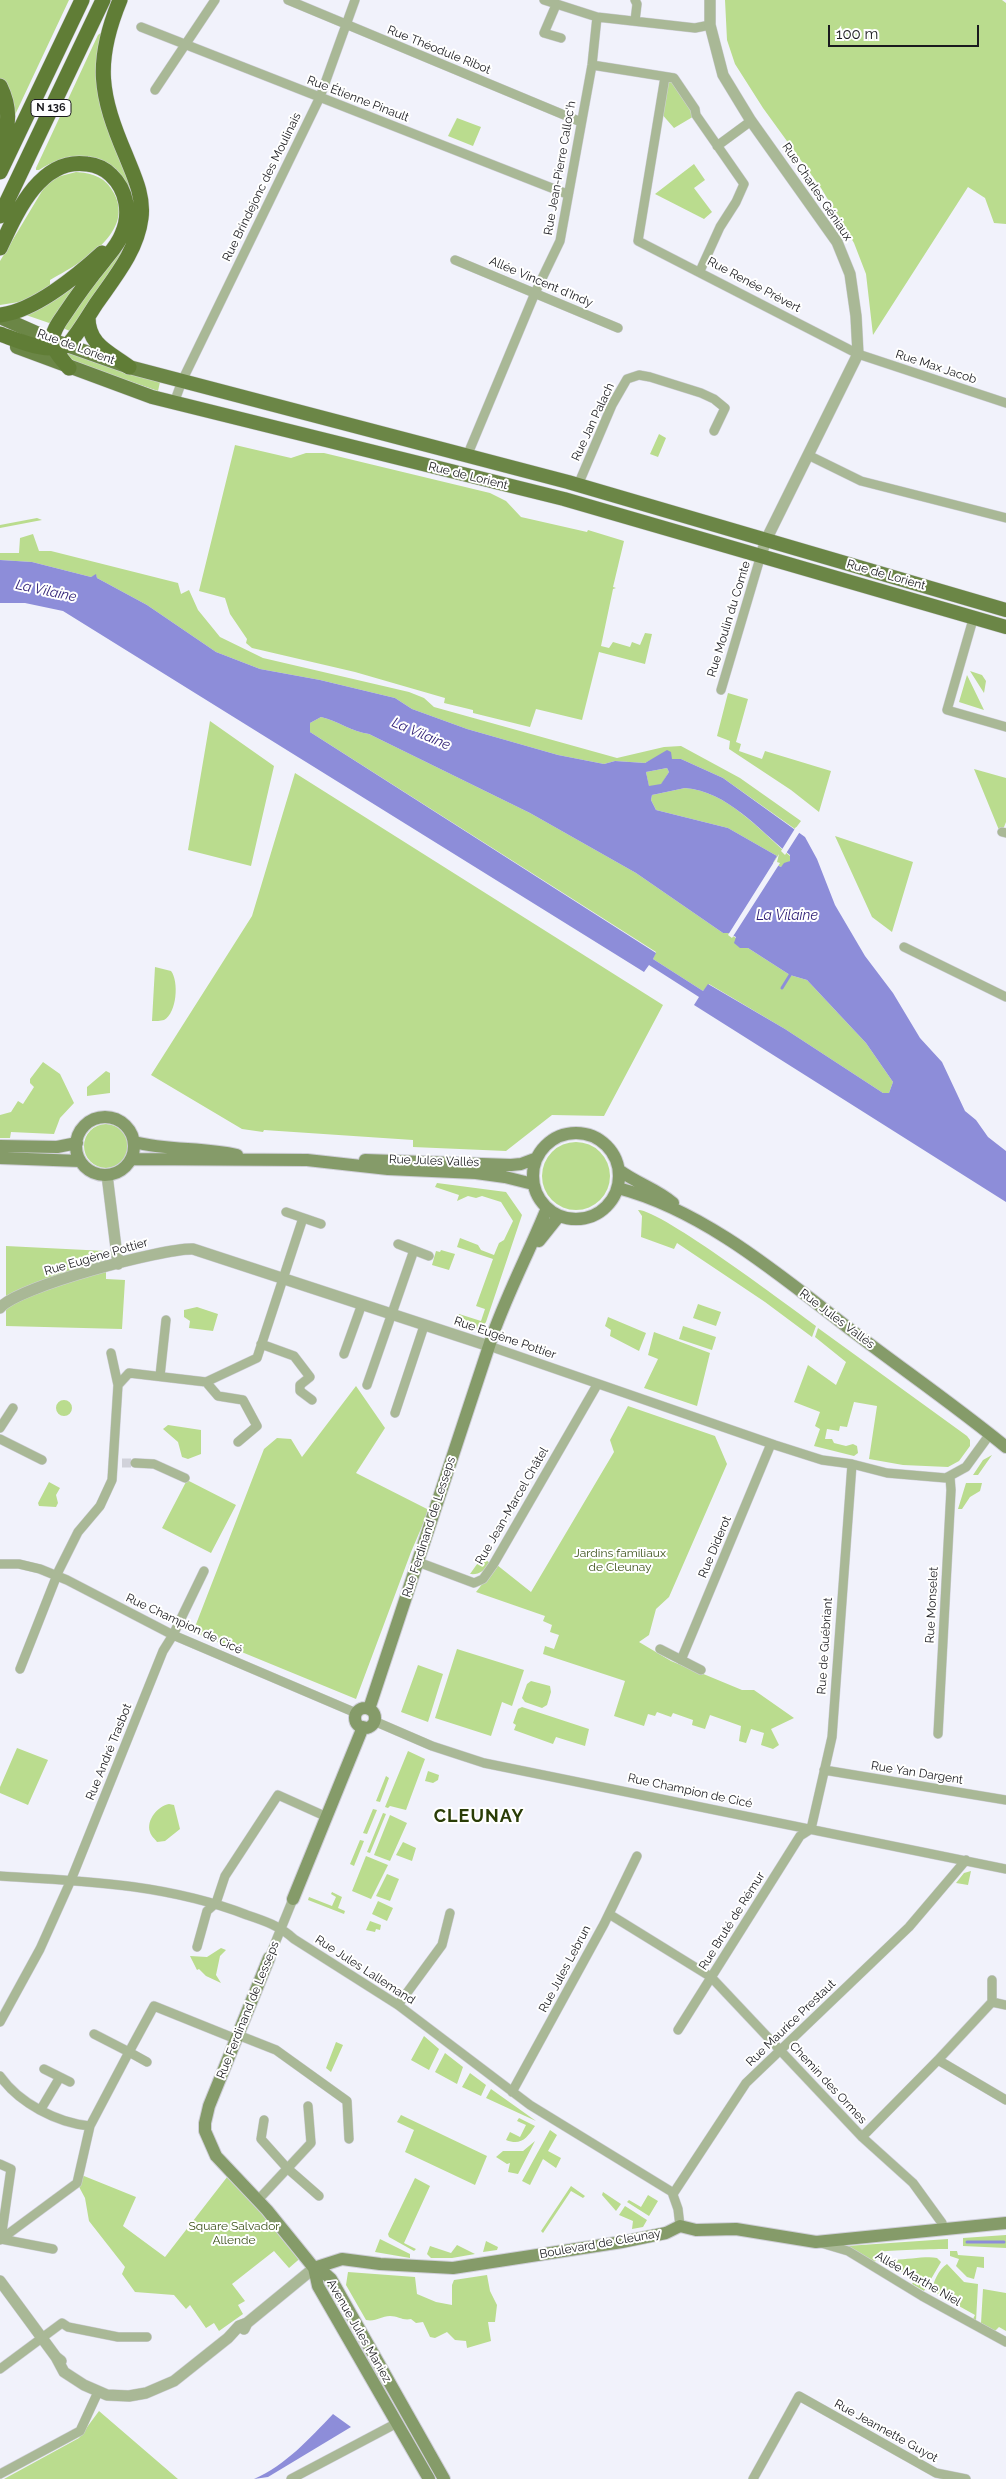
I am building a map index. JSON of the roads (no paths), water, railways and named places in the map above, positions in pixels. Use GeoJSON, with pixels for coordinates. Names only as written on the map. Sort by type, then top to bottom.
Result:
{"type":"FeatureCollection","features":[{"type":"Feature","properties":{"kind":"highway","name":"N 136"},"geometry":{"type":"LineString","coordinates":[[0,172],[82,0]]}},
{"type":"Feature","properties":{"kind":"highway","name":"N 136"},"geometry":{"type":"LineString","coordinates":[[0,216],[103,0]]}},
{"type":"Feature","properties":{"kind":"highway"},"geometry":{"type":"LineString","coordinates":[[0,334],[30,344],[58,344],[88,317],[131,252],[141,216],[137,184],[110,119],[102,80],[105,42],[120,0]]}},
{"type":"Feature","properties":{"kind":"highway"},"geometry":{"type":"LineString","coordinates":[[0,86],[8,112],[7,126],[0,148]]}},
{"type":"Feature","properties":{"kind":"highway"},"geometry":{"type":"LineString","coordinates":[[0,248],[17,215],[40,182],[55,170],[81,163],[100,168],[116,180],[126,201],[127,216],[123,233],[115,247],[58,324],[58,344],[69,368]]}},
{"type":"Feature","properties":{"kind":"highway"},"geometry":{"type":"LineString","coordinates":[[0,316],[20,310],[76,274],[101,253],[124,227]]}},
{"type":"Feature","properties":{"kind":"highway"},"geometry":{"type":"LineString","coordinates":[[88,317],[88,327],[96,344],[129,367]]}},
{"type":"Feature","properties":{"kind":"main road","name":"Rue de Lorient"},"geometry":{"type":"LineString","coordinates":[[0,316],[58,344],[129,367],[578,485],[1006,610]]}},
{"type":"Feature","properties":{"kind":"main road","name":"Rue de Lorient"},"geometry":{"type":"LineString","coordinates":[[0,340],[69,368],[174,403],[564,499],[974,616],[1006,627]]}},
{"type":"Feature","properties":{"kind":"main road","name":"Rue de Lorient"},"geometry":{"type":"LineString","coordinates":[[974,616],[1006,621]]}},
{"type":"Feature","properties":{"kind":"main road"},"geometry":{"type":"LineString","coordinates":[[106,1117],[120,1122],[127,1127],[134,1142],[131,1159],[120,1171],[107,1175],[89,1170],[80,1161],[77,1142],[86,1125],[95,1119],[106,1117]]}},
{"type":"Feature","properties":{"kind":"main road"},"geometry":{"type":"LineString","coordinates":[[581,1134],[598,1140],[607,1146],[619,1170],[618,1188],[607,1207],[592,1216],[575,1220],[559,1216],[547,1208],[539,1199],[533,1184],[536,1158],[547,1144],[563,1135],[581,1134]]}},
{"type":"Feature","properties":{"kind":"main road"},"geometry":{"type":"LineString","coordinates":[[0,1146],[56,1147],[77,1142]]}},
{"type":"Feature","properties":{"kind":"main road","name":"Rue Jules Vallès"},"geometry":{"type":"LineString","coordinates":[[134,1142],[154,1147],[218,1151],[249,1159]]}},
{"type":"Feature","properties":{"kind":"main road"},"geometry":{"type":"LineString","coordinates":[[0,1158],[80,1161]]}},
{"type":"Feature","properties":{"kind":"main road","name":"Rue Jules Vallès"},"geometry":{"type":"LineString","coordinates":[[131,1159],[220,1161],[249,1159],[330,1162],[389,1160],[511,1165],[521,1164],[536,1158]]}},
{"type":"Feature","properties":{"kind":"main road","name":"Rue Jules Vallès"},"geometry":{"type":"LineString","coordinates":[[330,1162],[388,1169],[476,1173],[505,1177],[533,1184]]}},
{"type":"Feature","properties":{"kind":"main road","name":"Rue Jules Vallès"},"geometry":{"type":"LineString","coordinates":[[619,1170],[636,1182],[663,1196],[680,1210],[717,1232],[805,1294],[1006,1447]]}},
{"type":"Feature","properties":{"kind":"main road","name":"Rue Jules Vallès"},"geometry":{"type":"LineString","coordinates":[[618,1188],[680,1210]]}},
{"type":"Feature","properties":{"kind":"main road"},"geometry":{"type":"LineString","coordinates":[[532,1246],[547,1208]]}},
{"type":"Feature","properties":{"kind":"main road"},"geometry":{"type":"LineString","coordinates":[[532,1246],[559,1216]]}},
{"type":"Feature","properties":{"kind":"main road","name":"Rue Ferdinand de Lesseps"},"geometry":{"type":"LineString","coordinates":[[369,1709],[488,1346],[517,1273],[532,1246]]}},
{"type":"Feature","properties":{"kind":"main road"},"geometry":{"type":"LineString","coordinates":[[362,1708],[369,1709],[374,1714],[374,1721],[370,1726],[363,1728],[357,1724],[356,1714],[362,1708]]}},
{"type":"Feature","properties":{"kind":"main road","name":"Rue Ferdinand de Lesseps"},"geometry":{"type":"LineString","coordinates":[[293,1899],[363,1728]]}},
{"type":"Feature","properties":{"kind":"main road","name":"Rue Ferdinand de Lesseps"},"geometry":{"type":"LineString","coordinates":[[269,1958],[207,2112],[205,2131],[216,2156],[258,2200],[314,2268]]}},
{"type":"Feature","properties":{"kind":"main road","name":"Boulevard de Cleunay"},"geometry":{"type":"LineString","coordinates":[[314,2268],[342,2259],[380,2264],[453,2268],[622,2242],[666,2233],[680,2226],[696,2230],[736,2229],[816,2242],[1006,2223]]}},
{"type":"Feature","properties":{"kind":"main road","name":"Avenue Jules Maniez"},"geometry":{"type":"LineString","coordinates":[[429,2479],[318,2286],[314,2268],[321,2270],[331,2279],[444,2479]]}},
{"type":"Feature","properties":{"kind":"street"},"geometry":{"type":"LineString","coordinates":[[155,90],[215,0]]}},
{"type":"Feature","properties":{"kind":"street","name":"Rue Théodule Ribot"},"geometry":{"type":"LineString","coordinates":[[288,0],[581,122]]}},
{"type":"Feature","properties":{"kind":"street","name":"Rue Brindejonc des Moulinais"},"geometry":{"type":"LineString","coordinates":[[182,381],[320,97],[355,0]]}},
{"type":"Feature","properties":{"kind":"street"},"geometry":{"type":"LineString","coordinates":[[544,0],[597,17],[694,28],[710,25]]}},
{"type":"Feature","properties":{"kind":"street"},"geometry":{"type":"LineString","coordinates":[[635,0],[637,4],[635,22]]}},
{"type":"Feature","properties":{"kind":"street","name":"Rue Charles Géniaux"},"geometry":{"type":"LineString","coordinates":[[710,0],[710,25],[723,75],[751,122],[837,242],[850,274],[858,354]]}},
{"type":"Feature","properties":{"kind":"street"},"geometry":{"type":"LineString","coordinates":[[556,5],[544,32],[561,38]]}},
{"type":"Feature","properties":{"kind":"street","name":"Rue Jean-Pierre Calloc'h"},"geometry":{"type":"LineString","coordinates":[[467,456],[535,293],[560,241],[567,194],[592,65],[597,17]]}},
{"type":"Feature","properties":{"kind":"street","name":"Rue Étienne Pinault"},"geometry":{"type":"LineString","coordinates":[[141,27],[567,194]]}},
{"type":"Feature","properties":{"kind":"street"},"geometry":{"type":"LineString","coordinates":[[592,65],[674,78],[717,146],[744,184],[736,202],[720,227],[700,271]]}},
{"type":"Feature","properties":{"kind":"street","name":"Rue Renée Prévert"},"geometry":{"type":"LineString","coordinates":[[665,77],[638,241],[700,271],[858,354]]}},
{"type":"Feature","properties":{"kind":"street"},"geometry":{"type":"LineString","coordinates":[[717,146],[751,122]]}},
{"type":"Feature","properties":{"kind":"street","name":"Allée Vincent d'Indy"},"geometry":{"type":"LineString","coordinates":[[455,260],[618,328]]}},
{"type":"Feature","properties":{"kind":"street"},"geometry":{"type":"LineString","coordinates":[[761,555],[766,540],[858,354]]}},
{"type":"Feature","properties":{"kind":"street","name":"Rue Max Jacob"},"geometry":{"type":"LineString","coordinates":[[858,354],[1006,403]]}},
{"type":"Feature","properties":{"kind":"street","name":"Rue Jan Palach"},"geometry":{"type":"LineString","coordinates":[[578,485],[612,405],[627,379],[639,375],[650,377],[714,399],[725,408],[714,431]]}},
{"type":"Feature","properties":{"kind":"street"},"geometry":{"type":"LineString","coordinates":[[174,403],[182,381]]}},
{"type":"Feature","properties":{"kind":"street"},"geometry":{"type":"LineString","coordinates":[[808,455],[861,481],[1006,518]]}},
{"type":"Feature","properties":{"kind":"street","name":"Rue Moulin du Comte"},"geometry":{"type":"LineString","coordinates":[[721,690],[761,555]]}},
{"type":"Feature","properties":{"kind":"street"},"geometry":{"type":"LineString","coordinates":[[974,616],[947,710],[1006,727]]}},
{"type":"Feature","properties":{"kind":"street"},"geometry":{"type":"LineString","coordinates":[[904,947],[1006,997]]}},
{"type":"Feature","properties":{"kind":"street"},"geometry":{"type":"LineString","coordinates":[[107,1175],[118,1264]]}},
{"type":"Feature","properties":{"kind":"street"},"geometry":{"type":"LineString","coordinates":[[286,1212],[321,1224]]}},
{"type":"Feature","properties":{"kind":"street"},"geometry":{"type":"LineString","coordinates":[[118,1385],[129,1373],[206,1382],[257,1358],[303,1218]]}},
{"type":"Feature","properties":{"kind":"street"},"geometry":{"type":"LineString","coordinates":[[398,1244],[429,1256]]}},
{"type":"Feature","properties":{"kind":"street","name":"Rue Eugène Pottier"},"geometry":{"type":"LineString","coordinates":[[0,1308],[5,1302],[24,1292],[162,1252],[193,1249],[488,1346],[597,1385],[822,1460],[852,1464],[887,1473],[950,1477]]}},
{"type":"Feature","properties":{"kind":"street"},"geometry":{"type":"LineString","coordinates":[[367,1385],[414,1250]]}},
{"type":"Feature","properties":{"kind":"street"},"geometry":{"type":"LineString","coordinates":[[344,1354],[362,1304]]}},
{"type":"Feature","properties":{"kind":"street"},"geometry":{"type":"LineString","coordinates":[[160,1376],[166,1320]]}},
{"type":"Feature","properties":{"kind":"street"},"geometry":{"type":"LineString","coordinates":[[395,1413],[424,1326]]}},
{"type":"Feature","properties":{"kind":"street"},"geometry":{"type":"LineString","coordinates":[[261,1344],[294,1356],[310,1377],[300,1385],[300,1392],[312,1400]]}},
{"type":"Feature","properties":{"kind":"street"},"geometry":{"type":"LineString","coordinates":[[20,1669],[56,1575],[78,1532],[100,1506],[105,1497],[118,1463],[118,1385],[111,1353]]}},
{"type":"Feature","properties":{"kind":"street"},"geometry":{"type":"LineString","coordinates":[[206,1382],[218,1396],[244,1400],[257,1426],[238,1442]]}},
{"type":"Feature","properties":{"kind":"street","name":"Rue Jean-Marcel Châtel"},"geometry":{"type":"LineString","coordinates":[[418,1562],[474,1582],[483,1579],[493,1565],[597,1385]]}},
{"type":"Feature","properties":{"kind":"street"},"geometry":{"type":"LineString","coordinates":[[0,1428],[13,1408]]}},
{"type":"Feature","properties":{"kind":"street"},"geometry":{"type":"LineString","coordinates":[[950,1477],[966,1467],[990,1434]]}},
{"type":"Feature","properties":{"kind":"street"},"geometry":{"type":"LineString","coordinates":[[0,1439],[42,1460]]}},
{"type":"Feature","properties":{"kind":"street","name":"Rue Diderot"},"geometry":{"type":"LineString","coordinates":[[681,1660],[771,1444]]}},
{"type":"Feature","properties":{"kind":"street"},"geometry":{"type":"LineString","coordinates":[[135,1463],[154,1464],[185,1478]]}},
{"type":"Feature","properties":{"kind":"street","name":"Rue de Guébriant"},"geometry":{"type":"LineString","coordinates":[[811,1829],[832,1737],[852,1464]]}},
{"type":"Feature","properties":{"kind":"street","name":"Rue Monselet"},"geometry":{"type":"LineString","coordinates":[[938,1734],[951,1490],[950,1477]]}},
{"type":"Feature","properties":{"kind":"street","name":"Rue Champion de Cicé"},"geometry":{"type":"LineString","coordinates":[[0,1564],[19,1564],[56,1575],[173,1635],[356,1714]]}},
{"type":"Feature","properties":{"kind":"street","name":"Rue André Trasbot"},"geometry":{"type":"LineString","coordinates":[[0,2022],[40,1949],[71,1880],[162,1651],[173,1635],[204,1571]]}},
{"type":"Feature","properties":{"kind":"street"},"geometry":{"type":"LineString","coordinates":[[660,1649],[701,1670]]}},
{"type":"Feature","properties":{"kind":"street","name":"Rue Champion de Cicé"},"geometry":{"type":"LineString","coordinates":[[374,1721],[432,1746],[484,1763],[1006,1869]]}},
{"type":"Feature","properties":{"kind":"street","name":"Rue Yan Dargent"},"geometry":{"type":"LineString","coordinates":[[824,1770],[1006,1800]]}},
{"type":"Feature","properties":{"kind":"street"},"geometry":{"type":"LineString","coordinates":[[197,1947],[207,1911],[216,1903],[225,1876],[278,1795],[327,1817]]}},
{"type":"Feature","properties":{"kind":"street","name":"Rue Bruté de Rémur"},"geometry":{"type":"LineString","coordinates":[[678,2030],[800,1836],[811,1829]]}},
{"type":"Feature","properties":{"kind":"street","name":"Rue Jules Lebrun"},"geometry":{"type":"LineString","coordinates":[[512,2092],[609,1914],[637,1856]]}},
{"type":"Feature","properties":{"kind":"street","name":"Rue Maurice Prestaut"},"geometry":{"type":"LineString","coordinates":[[673,2194],[746,2083],[909,1928],[966,1860]]}},
{"type":"Feature","properties":{"kind":"street","name":"Rue Jules Lallemand"},"geometry":{"type":"LineString","coordinates":[[0,1876],[71,1880],[172,1892],[216,1903],[281,1928],[294,1939],[398,2005],[512,2092],[673,2194]]}},
{"type":"Feature","properties":{"kind":"street","name":"Rue Ferdinand de Lesseps"},"geometry":{"type":"LineString","coordinates":[[269,1958],[293,1899]]}},
{"type":"Feature","properties":{"kind":"street"},"geometry":{"type":"LineString","coordinates":[[398,2005],[442,1945],[450,1913]]}},
{"type":"Feature","properties":{"kind":"street","name":"Chemin des Ormes"},"geometry":{"type":"LineString","coordinates":[[609,1914],[711,1977],[862,2137],[913,2183],[942,2223],[944,2229]]}},
{"type":"Feature","properties":{"kind":"street"},"geometry":{"type":"LineString","coordinates":[[862,2137],[992,2002],[992,1980]]}},
{"type":"Feature","properties":{"kind":"street"},"geometry":{"type":"LineString","coordinates":[[992,2002],[1006,2005]]}},
{"type":"Feature","properties":{"kind":"street"},"geometry":{"type":"LineString","coordinates":[[1,2240],[77,2183],[90,2126],[154,2006],[276,2050],[347,2101],[349,2139]]}},
{"type":"Feature","properties":{"kind":"street"},"geometry":{"type":"LineString","coordinates":[[94,2034],[147,2062]]}},
{"type":"Feature","properties":{"kind":"street"},"geometry":{"type":"LineString","coordinates":[[938,2060],[1006,2100]]}},
{"type":"Feature","properties":{"kind":"street"},"geometry":{"type":"LineString","coordinates":[[44,2068],[70,2082]]}},
{"type":"Feature","properties":{"kind":"street"},"geometry":{"type":"LineString","coordinates":[[0,2076],[16,2094],[41,2109],[63,2120],[90,2126]]}},
{"type":"Feature","properties":{"kind":"street"},"geometry":{"type":"LineString","coordinates":[[41,2109],[60,2077]]}},
{"type":"Feature","properties":{"kind":"street"},"geometry":{"type":"LineString","coordinates":[[258,2200],[311,2144],[308,2106]]}},
{"type":"Feature","properties":{"kind":"street"},"geometry":{"type":"LineString","coordinates":[[264,2120],[260,2139],[287,2168],[319,2196]]}},
{"type":"Feature","properties":{"kind":"street"},"geometry":{"type":"LineString","coordinates":[[0,2164],[11,2169],[1,2240]]}},
{"type":"Feature","properties":{"kind":"street"},"geometry":{"type":"LineString","coordinates":[[673,2194],[678,2209],[680,2226]]}},
{"type":"Feature","properties":{"kind":"street"},"geometry":{"type":"LineString","coordinates":[[1,2240],[53,2249]]}},
{"type":"Feature","properties":{"kind":"street","name":"Allée Marthe Niel"},"geometry":{"type":"LineString","coordinates":[[816,2242],[848,2251],[922,2296],[1006,2342]]}},
{"type":"Feature","properties":{"kind":"street"},"geometry":{"type":"LineString","coordinates":[[0,2282],[56,2357],[58,2365],[84,2386],[114,2396],[130,2396],[146,2393],[167,2382],[174,2381],[185,2370],[228,2338],[237,2335],[247,2324],[314,2268]]}},
{"type":"Feature","properties":{"kind":"street"},"geometry":{"type":"LineString","coordinates":[[0,2369],[62,2323],[68,2328],[118,2337],[147,2338]]}},
{"type":"Feature","properties":{"kind":"street"},"geometry":{"type":"LineString","coordinates":[[0,2474],[80,2431],[98,2392]]}},
{"type":"Feature","properties":{"kind":"street","name":"Rue Jeannette Guyot"},"geometry":{"type":"LineString","coordinates":[[753,2479],[798,2396],[936,2473],[966,2479]]}},
{"type":"Feature","properties":{"kind":"street"},"geometry":{"type":"LineString","coordinates":[[291,2479],[397,2423]]}},
{"type":"Feature","properties":{"kind":"water","name":"La Vilaine"},"geometry":{"type":"Polygon","coordinates":[[[0,560],[32,562],[91,577],[96,574],[97,578],[147,605],[216,652],[260,669],[320,680],[395,698],[412,709],[467,729],[558,755],[604,764],[615,761],[645,763],[667,750],[671,752],[672,759],[681,759],[723,778],[805,837],[817,859],[835,905],[865,956],[893,993],[920,1038],[942,1062],[965,1111],[976,1120],[988,1137],[1006,1151],[1006,1202],[694,1005],[699,997],[649,965],[644,972],[63,611],[25,603],[0,603],[0,560]],[[321,717],[310,723],[310,732],[656,953],[653,959],[703,991],[708,984],[785,1029],[883,1093],[889,1093],[893,1082],[866,1043],[807,980],[790,975],[748,948],[740,948],[734,943],[736,937],[723,933],[636,873],[530,813],[369,734],[321,717]],[[667,768],[646,772],[649,786],[661,784],[669,772],[667,768]],[[685,788],[652,795],[651,800],[656,810],[728,828],[777,856],[773,863],[781,867],[784,863],[790,861],[790,855],[742,813],[715,796],[685,788]]]}},
{"type":"Feature","properties":{"kind":"water"},"geometry":{"type":"Polygon","coordinates":[[[333,2414],[351,2427],[268,2477],[254,2479],[287,2459],[333,2414]]]}},
{"type":"Feature","properties":{"kind":"waterway"},"geometry":{"type":"LineString","coordinates":[[782,988],[790,975]]}},
{"type":"Feature","properties":{"kind":"waterway"},"geometry":{"type":"LineString","coordinates":[[967,2242],[1004,2242]]}},
{"type":"Feature","properties":{"kind":"tunnel"},"geometry":{"type":"LineString","coordinates":[[122,1463],[135,1463]]}},
{"type":"Feature","properties":{"kind":"district","name":"CLEUNAY"},"geometry":{"type":"Point","coordinates":[479,1817]}},
{"type":"Feature","properties":{"kind":"park label","name":"Jardins familiaux de Cleunay"},"geometry":{"type":"Point","coordinates":[620,1560]}},
{"type":"Feature","properties":{"kind":"park label","name":"Square Salvador Allende"},"geometry":{"type":"Point","coordinates":[234,2233]}}]}
